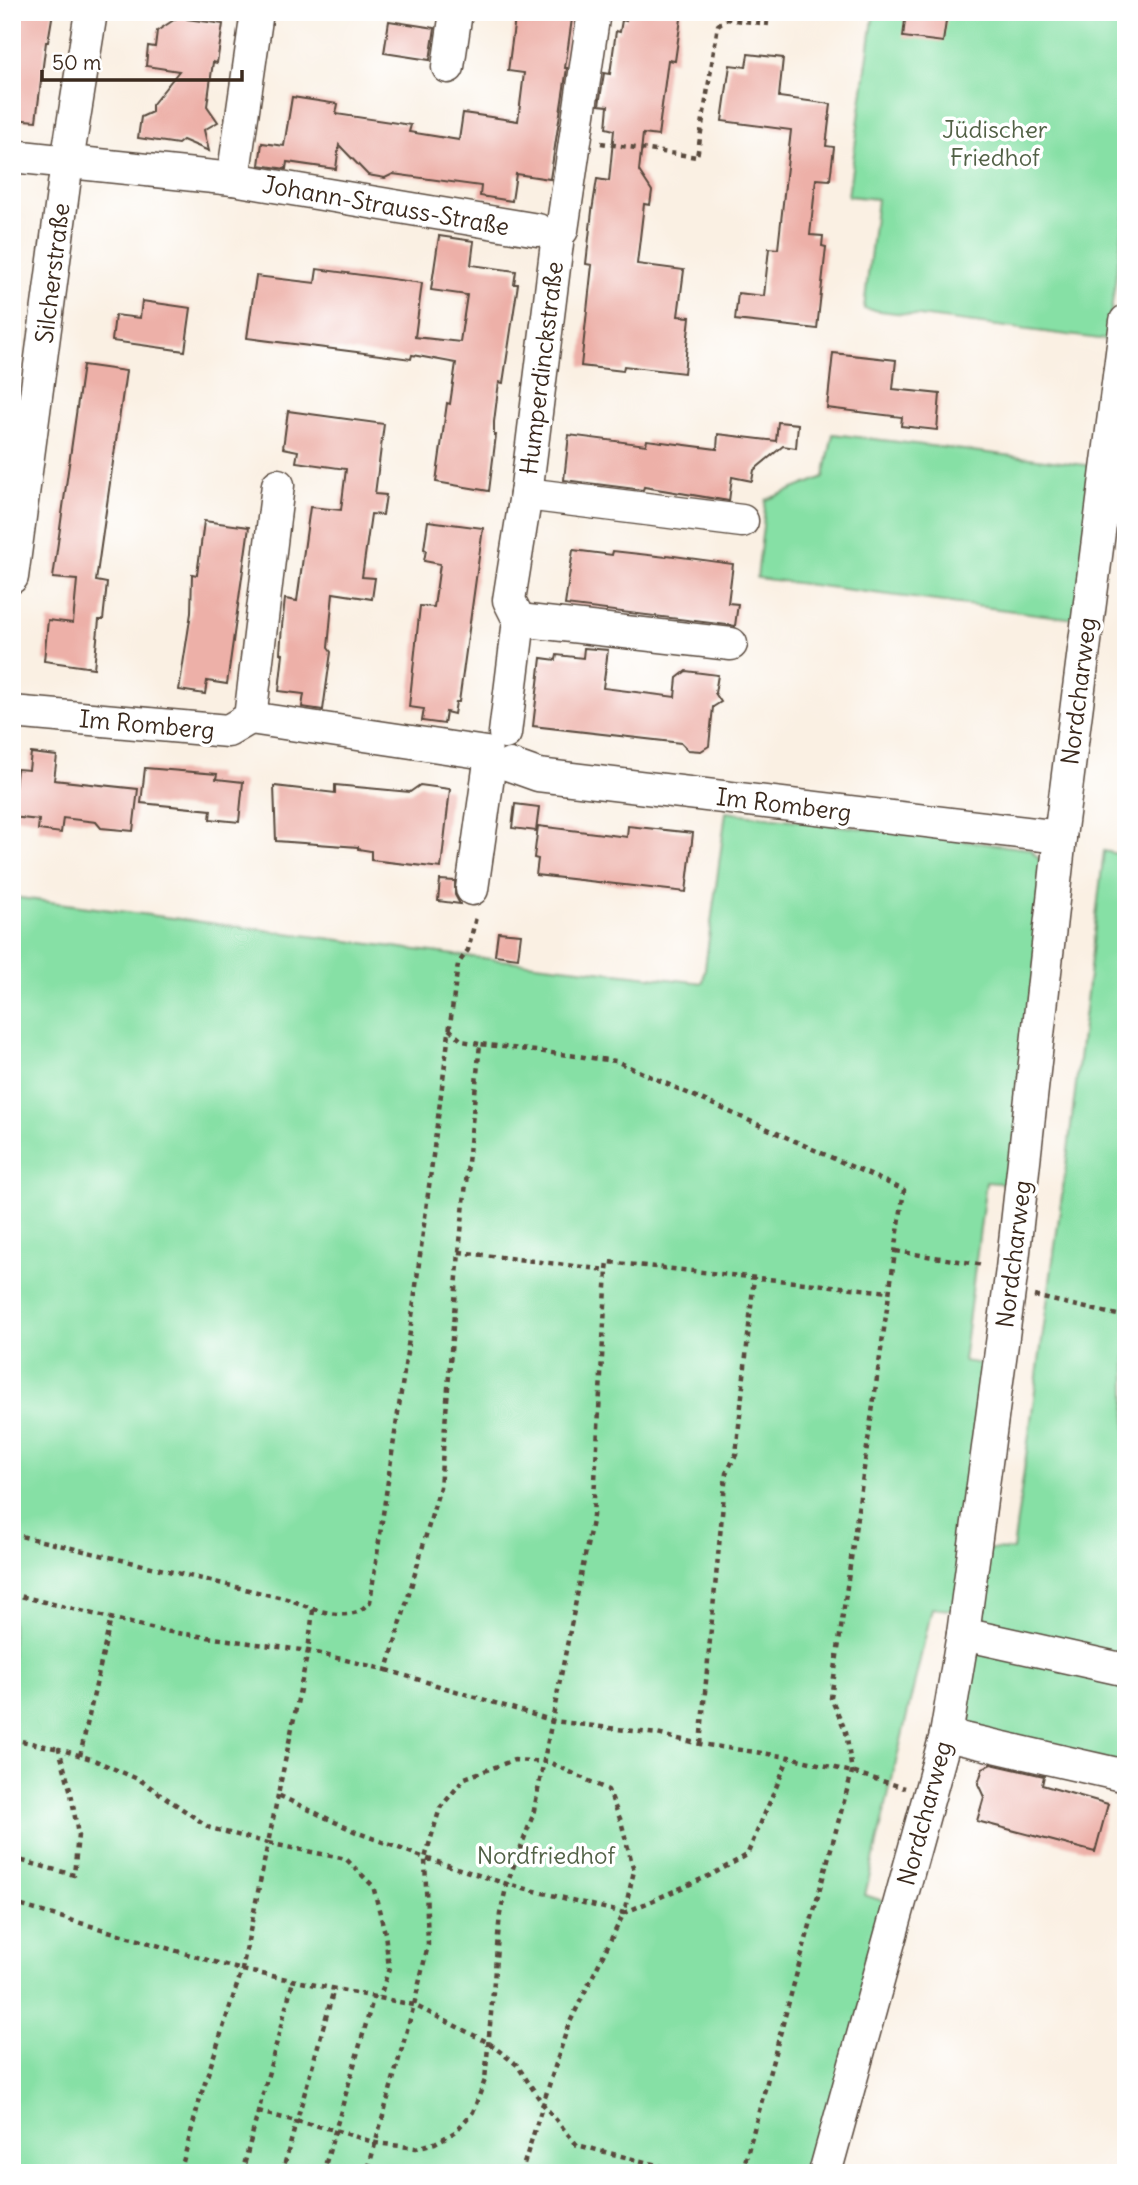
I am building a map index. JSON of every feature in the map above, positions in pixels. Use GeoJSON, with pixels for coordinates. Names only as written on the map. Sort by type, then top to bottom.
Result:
{"type":"FeatureCollection","features":[{"type":"Feature","properties":{"kind":"street","name":"Silcherstraße"},"geometry":{"type":"LineString","coordinates":[[12,577],[67,162],[91,12]]}},
{"type":"Feature","properties":{"kind":"street","name":"Johann-Strauss-Straße"},"geometry":{"type":"LineString","coordinates":[[233,179],[257,12]]}},
{"type":"Feature","properties":{"kind":"street"},"geometry":{"type":"LineString","coordinates":[[448,67],[456,12]]}},
{"type":"Feature","properties":{"kind":"street","name":"Humperdinckstraße"},"geometry":{"type":"LineString","coordinates":[[472,889],[498,753],[519,620],[509,600],[526,494],[552,234],[576,139],[594,12]]}},
{"type":"Feature","properties":{"kind":"street","name":"Johann-Strauss-Straße"},"geometry":{"type":"LineString","coordinates":[[12,156],[233,179],[552,234]]}},
{"type":"Feature","properties":{"kind":"street","name":"Nordcharweg"},"geometry":{"type":"LineString","coordinates":[[825,2173],[946,1735],[963,1634],[1011,1280],[1060,837],[1122,384],[1126,321]]}},
{"type":"Feature","properties":{"kind":"street"},"geometry":{"type":"LineString","coordinates":[[250,718],[278,485]]}},
{"type":"Feature","properties":{"kind":"street","name":"Humperdinckstraße"},"geometry":{"type":"LineString","coordinates":[[526,494],[742,521]]}},
{"type":"Feature","properties":{"kind":"street"},"geometry":{"type":"LineString","coordinates":[[519,620],[732,644]]}},
{"type":"Feature","properties":{"kind":"street","name":"Im Romberg"},"geometry":{"type":"LineString","coordinates":[[12,712],[228,731],[250,718],[498,753],[538,775],[1060,837]]}},
{"type":"Feature","properties":{"kind":"street"},"geometry":{"type":"LineString","coordinates":[[963,1634],[1126,1670]]}},
{"type":"Feature","properties":{"kind":"street"},"geometry":{"type":"LineString","coordinates":[[946,1735],[1126,1776]]}},
{"type":"Feature","properties":{"kind":"path"},"geometry":{"type":"LineString","coordinates":[[576,139],[697,157],[718,25],[726,19],[769,24]]}},
{"type":"Feature","properties":{"kind":"path"},"geometry":{"type":"LineString","coordinates":[[12,1534],[291,1600],[313,1610],[358,1612],[370,1602],[410,1332],[458,964],[468,950],[476,916],[472,889]]}},
{"type":"Feature","properties":{"kind":"path"},"geometry":{"type":"LineString","coordinates":[[449,1029],[463,1041],[616,1061],[904,1190],[831,1698],[846,1732],[852,1772],[742,2173]]}},
{"type":"Feature","properties":{"kind":"path"},"geometry":{"type":"LineString","coordinates":[[387,1670],[440,1487],[459,1252],[480,1044]]}},
{"type":"Feature","properties":{"kind":"path"},"geometry":{"type":"LineString","coordinates":[[895,1251],[1011,1280],[1126,1317]]}},
{"type":"Feature","properties":{"kind":"path"},"geometry":{"type":"LineString","coordinates":[[459,1252],[607,1270]]}},
{"type":"Feature","properties":{"kind":"path"},"geometry":{"type":"LineString","coordinates":[[258,2112],[297,2120],[376,2143],[416,2148],[435,2143],[455,2132],[473,2112],[485,2080],[500,1914],[507,1884],[533,1815],[593,1516],[608,1262],[889,1292]]}},
{"type":"Feature","properties":{"kind":"path"},"geometry":{"type":"LineString","coordinates":[[700,1744],[726,1473],[736,1455],[754,1277]]}},
{"type":"Feature","properties":{"kind":"path"},"geometry":{"type":"LineString","coordinates":[[12,1594],[163,1631],[308,1651],[387,1670],[554,1721],[657,1734],[700,1744],[789,1757],[852,1772],[929,1796]]}},
{"type":"Feature","properties":{"kind":"path"},"geometry":{"type":"LineString","coordinates":[[180,2173],[201,2095],[242,1970],[308,1651],[313,1610]]}},
{"type":"Feature","properties":{"kind":"path"},"geometry":{"type":"LineString","coordinates":[[80,1756],[111,1618]]}},
{"type":"Feature","properties":{"kind":"path"},"geometry":{"type":"LineString","coordinates":[[12,1739],[59,1749],[140,1780],[210,1828],[346,1859],[373,1886],[385,1933],[389,1968],[377,1996],[323,2173]]}},
{"type":"Feature","properties":{"kind":"path"},"geometry":{"type":"LineString","coordinates":[[12,1858],[74,1875],[78,1835],[71,1793],[59,1749]]}},
{"type":"Feature","properties":{"kind":"path"},"geometry":{"type":"LineString","coordinates":[[278,1795],[356,1832],[425,1858],[507,1884],[624,1913],[711,1875],[747,1855],[789,1757]]}},
{"type":"Feature","properties":{"kind":"path"},"geometry":{"type":"LineString","coordinates":[[367,2173],[428,1945],[425,1858],[440,1808],[465,1778],[514,1760],[544,1762],[608,1790],[621,1821],[635,1871],[624,1913],[568,2026],[521,2173]]}},
{"type":"Feature","properties":{"kind":"path"},"geometry":{"type":"LineString","coordinates":[[12,1903],[242,1970],[414,2005],[489,2043],[517,2065],[542,2103],[577,2145],[689,2173]]}},
{"type":"Feature","properties":{"kind":"path"},"geometry":{"type":"LineString","coordinates":[[242,2173],[293,1980]]}},
{"type":"Feature","properties":{"kind":"path"},"geometry":{"type":"LineString","coordinates":[[282,2173],[334,1989]]}},
{"type":"Feature","properties":{"kind":"green space","name":"Jüdischer Friedhof"},"geometry":{"type":"Polygon","coordinates":[[[874,12],[1126,12],[1126,206],[1107,340],[864,309],[877,199],[848,196],[874,12]]]}},
{"type":"Feature","properties":{"kind":"green space"},"geometry":{"type":"Polygon","coordinates":[[[833,434],[1094,466],[1075,619],[757,578],[766,500],[824,477],[833,434]]]}},
{"type":"Feature","properties":{"kind":"green space"},"geometry":{"type":"Polygon","coordinates":[[[1119,473],[1126,474],[1126,528],[1113,525],[1119,473]]]}},
{"type":"Feature","properties":{"kind":"green space","name":"Nordfriedhof"},"geometry":{"type":"Polygon","coordinates":[[[726,812],[1030,849],[1041,861],[1045,881],[1012,1184],[986,1182],[963,1361],[989,1365],[958,1611],[932,1608],[865,1895],[889,1903],[816,2173],[12,2173],[12,897],[455,955],[703,983],[726,812]]]}},
{"type":"Feature","properties":{"kind":"green space"},"geometry":{"type":"Polygon","coordinates":[[[1104,851],[1126,856],[1126,1765],[960,1728],[989,1549],[1013,1550],[1067,1159],[1104,851]]]}},
{"type":"Feature","properties":{"kind":"building"},"geometry":{"type":"Polygon","coordinates":[[[12,12],[53,12],[46,42],[36,121],[12,119],[12,12]]]}},
{"type":"Feature","properties":{"kind":"building"},"geometry":{"type":"Polygon","coordinates":[[[531,12],[573,12],[550,179],[516,174],[512,201],[480,196],[481,186],[393,174],[385,178],[368,175],[339,145],[336,169],[287,162],[286,169],[259,165],[262,143],[284,146],[292,97],[338,104],[336,114],[411,125],[409,132],[459,140],[463,113],[518,121],[524,73],[508,71],[515,18],[530,20],[531,12]]]}},
{"type":"Feature","properties":{"kind":"building"},"geometry":{"type":"Polygon","coordinates":[[[627,12],[682,12],[675,61],[668,60],[658,136],[643,134],[639,171],[652,191],[650,205],[644,204],[637,264],[684,270],[678,316],[690,317],[684,373],[624,366],[623,371],[581,366],[592,265],[586,264],[592,211],[597,179],[609,181],[614,130],[606,128],[608,106],[599,105],[604,73],[610,74],[616,31],[620,32],[627,12]]]}},
{"type":"Feature","properties":{"kind":"building"},"geometry":{"type":"Polygon","coordinates":[[[906,12],[947,15],[943,42],[903,37],[906,12]]]}},
{"type":"Feature","properties":{"kind":"building"},"geometry":{"type":"Polygon","coordinates":[[[183,14],[187,19],[223,24],[217,63],[213,62],[207,106],[218,122],[204,130],[209,151],[183,140],[178,144],[138,138],[141,117],[152,112],[152,105],[179,71],[146,66],[148,46],[155,47],[157,31],[183,14]]]}},
{"type":"Feature","properties":{"kind":"building"},"geometry":{"type":"Polygon","coordinates":[[[389,21],[435,28],[430,60],[384,53],[389,21]]]}},
{"type":"Feature","properties":{"kind":"building"},"geometry":{"type":"Polygon","coordinates":[[[748,54],[783,58],[779,97],[831,104],[826,146],[834,147],[830,180],[816,179],[810,235],[823,236],[822,246],[826,247],[817,329],[735,320],[738,293],[764,296],[769,248],[778,249],[791,130],[722,121],[730,65],[746,67],[748,54]]]}},
{"type":"Feature","properties":{"kind":"building"},"geometry":{"type":"Polygon","coordinates":[[[439,236],[474,241],[471,265],[516,271],[514,284],[518,284],[503,383],[499,382],[489,491],[436,482],[447,403],[450,404],[456,363],[412,355],[411,359],[247,338],[256,276],[315,283],[317,269],[422,283],[415,337],[460,342],[467,295],[431,290],[439,236]]]}},
{"type":"Feature","properties":{"kind":"building"},"geometry":{"type":"Polygon","coordinates":[[[142,301],[191,308],[185,351],[112,341],[115,315],[140,318],[142,301]]]}},
{"type":"Feature","properties":{"kind":"building"},"geometry":{"type":"Polygon","coordinates":[[[833,353],[896,360],[893,389],[940,394],[937,430],[901,426],[902,417],[827,408],[833,353]]]}},
{"type":"Feature","properties":{"kind":"building"},"geometry":{"type":"Polygon","coordinates":[[[83,365],[126,371],[96,581],[107,583],[103,620],[99,620],[94,668],[44,661],[48,620],[73,623],[77,580],[53,578],[83,365]]]}},
{"type":"Feature","properties":{"kind":"building"},"geometry":{"type":"Polygon","coordinates":[[[288,411],[384,424],[375,494],[386,495],[383,515],[371,514],[362,577],[375,578],[372,599],[333,593],[328,648],[331,652],[323,710],[302,707],[304,694],[279,691],[283,654],[280,653],[282,626],[285,599],[297,601],[310,507],[341,510],[346,469],[296,462],[298,451],[283,448],[288,411]]]}},
{"type":"Feature","properties":{"kind":"building"},"geometry":{"type":"Polygon","coordinates":[[[778,422],[798,424],[796,448],[783,446],[754,470],[752,481],[732,477],[729,501],[644,487],[643,490],[564,480],[569,435],[646,445],[647,440],[717,449],[718,434],[776,441],[778,422]]]}},
{"type":"Feature","properties":{"kind":"building"},"geometry":{"type":"Polygon","coordinates":[[[204,521],[249,527],[227,684],[207,681],[205,694],[179,690],[191,613],[192,574],[197,575],[204,521]]]}},
{"type":"Feature","properties":{"kind":"building"},"geometry":{"type":"Polygon","coordinates":[[[428,521],[483,528],[459,702],[456,702],[454,714],[446,712],[444,724],[422,721],[424,709],[409,707],[420,606],[434,607],[440,564],[424,561],[428,521]]]}},
{"type":"Feature","properties":{"kind":"building"},"geometry":{"type":"Polygon","coordinates":[[[573,550],[612,555],[613,551],[667,555],[733,564],[728,603],[738,604],[735,626],[565,605],[573,550]]]}},
{"type":"Feature","properties":{"kind":"building"},"geometry":{"type":"Polygon","coordinates":[[[584,648],[608,650],[603,688],[675,697],[677,678],[686,671],[718,675],[715,693],[721,702],[713,707],[709,746],[701,751],[688,750],[681,743],[533,726],[541,658],[556,660],[557,655],[583,658],[584,648]]]}},
{"type":"Feature","properties":{"kind":"building"},"geometry":{"type":"Polygon","coordinates":[[[31,753],[57,756],[54,780],[138,789],[133,831],[101,828],[96,822],[63,818],[61,833],[38,830],[39,820],[12,817],[17,769],[29,770],[31,753]]]}},
{"type":"Feature","properties":{"kind":"building"},"geometry":{"type":"Polygon","coordinates":[[[145,768],[217,774],[216,779],[243,782],[239,822],[210,819],[211,810],[141,803],[145,768]]]}},
{"type":"Feature","properties":{"kind":"building"},"geometry":{"type":"Polygon","coordinates":[[[335,785],[410,792],[420,785],[450,789],[441,868],[371,860],[371,851],[358,847],[276,841],[274,786],[335,793],[335,785]]]}},
{"type":"Feature","properties":{"kind":"building"},"geometry":{"type":"Polygon","coordinates":[[[515,804],[539,807],[536,831],[512,828],[515,804]]]}},
{"type":"Feature","properties":{"kind":"building"},"geometry":{"type":"Polygon","coordinates":[[[538,826],[627,837],[628,826],[693,833],[686,892],[536,875],[538,859],[534,858],[538,826]]]}},
{"type":"Feature","properties":{"kind":"building"},"geometry":{"type":"Polygon","coordinates":[[[440,880],[455,881],[455,895],[460,904],[438,901],[440,880]]]}},
{"type":"Feature","properties":{"kind":"building"},"geometry":{"type":"Polygon","coordinates":[[[498,932],[521,934],[518,958],[495,955],[498,932]]]}},
{"type":"Feature","properties":{"kind":"building"},"geometry":{"type":"Polygon","coordinates":[[[991,1764],[1044,1776],[1042,1785],[1108,1804],[1095,1852],[977,1821],[984,1797],[978,1784],[983,1768],[991,1764]]]}}]}
